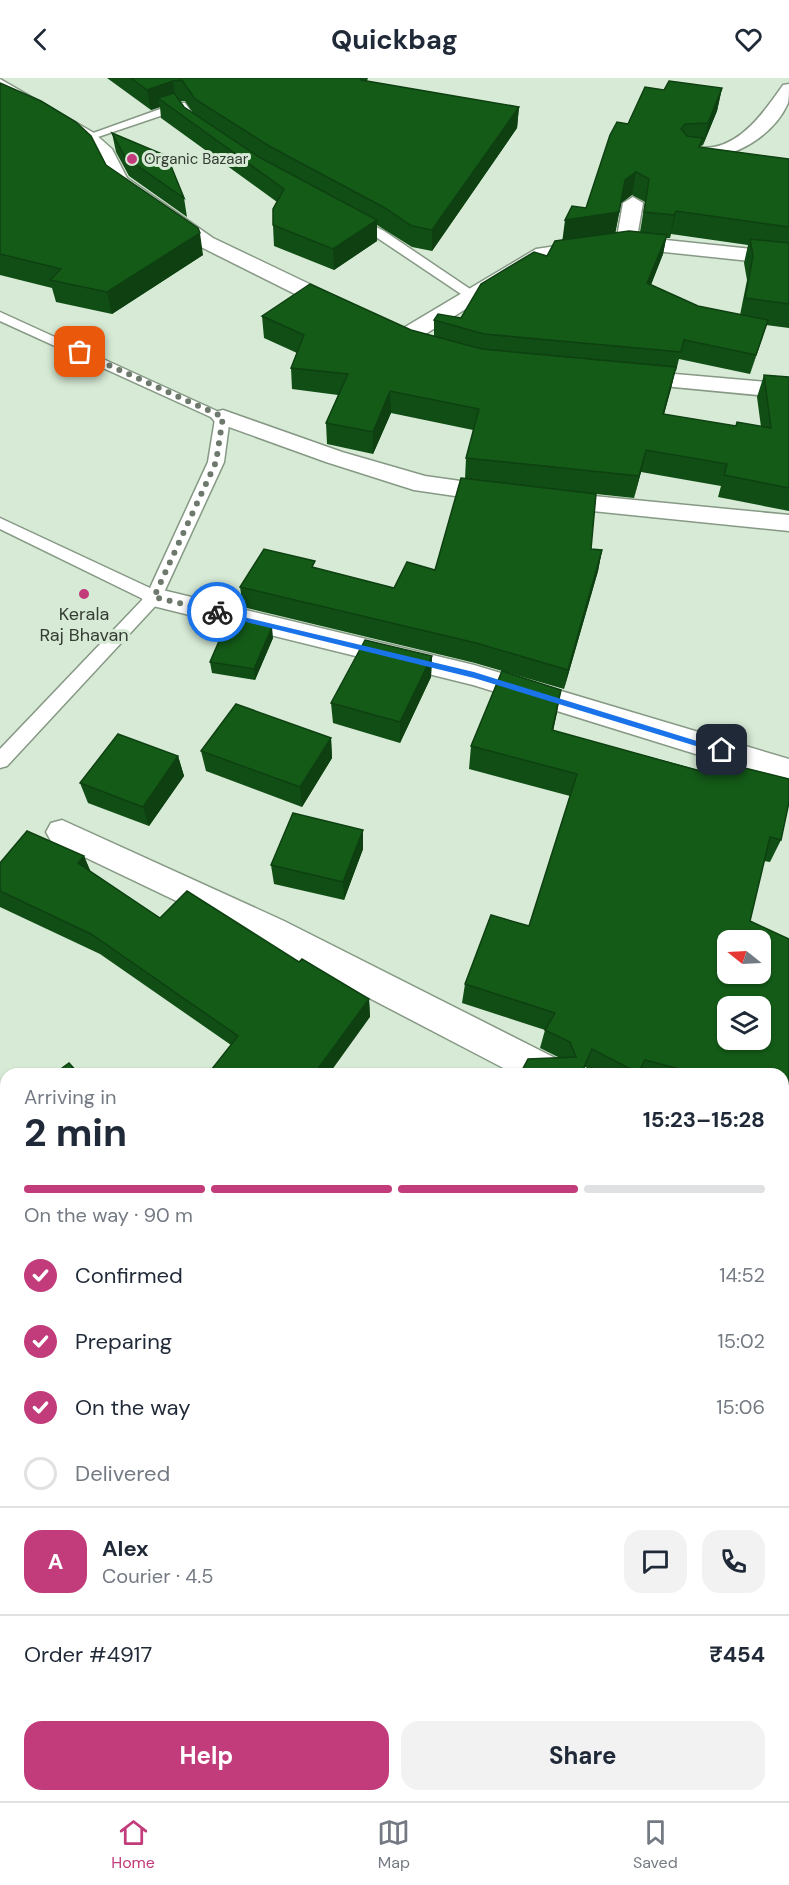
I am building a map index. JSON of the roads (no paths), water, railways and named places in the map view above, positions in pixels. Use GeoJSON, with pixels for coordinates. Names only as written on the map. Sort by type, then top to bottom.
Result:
{"type":"FeatureCollection","features":[{"type":"Feature","properties":{"kind":"street"},"geometry":{"type":"LineString","coordinates":[[0,84],[88,137],[105,153],[119,181],[206,242],[384,329],[430,348]]}},
{"type":"Feature","properties":{"kind":"street"},"geometry":{"type":"LineString","coordinates":[[688,153],[717,152],[742,141],[765,122],[789,89]]}},
{"type":"Feature","properties":{"kind":"street"},"geometry":{"type":"LineString","coordinates":[[626,242],[633,202]]}},
{"type":"Feature","properties":{"kind":"street"},"geometry":{"type":"LineString","coordinates":[[384,329],[472,295],[543,253],[626,242],[789,259]]}},
{"type":"Feature","properties":{"kind":"street"},"geometry":{"type":"LineString","coordinates":[[610,375],[789,391]]}},
{"type":"Feature","properties":{"kind":"street"},"geometry":{"type":"LineString","coordinates":[[223,417],[334,457],[423,484],[526,498],[789,523]]}},
{"type":"Feature","properties":{"kind":"street"},"geometry":{"type":"LineString","coordinates":[[154,597],[474,675],[789,771]]}},
{"type":"Feature","properties":{"kind":"street"},"geometry":{"type":"LineString","coordinates":[[62,832],[272,931],[538,1068]]}},
{"type":"Feature","properties":{"kind":"lane"},"geometry":{"type":"LineString","coordinates":[[88,137],[181,105],[192,123]]}},
{"type":"Feature","properties":{"kind":"lane"},"geometry":{"type":"LineString","coordinates":[[342,214],[380,234],[472,295]]}},
{"type":"Feature","properties":{"kind":"lane"},"geometry":{"type":"LineString","coordinates":[[0,316],[223,417],[216,462],[154,597],[0,761]]}},
{"type":"Feature","properties":{"kind":"lane"},"geometry":{"type":"LineString","coordinates":[[0,523],[154,597]]}},
{"type":"Feature","properties":{"kind":"place","name":"Organic Bazaar"},"geometry":{"type":"Point","coordinates":[132,159]}},
{"type":"Feature","properties":{"kind":"place","name":"Kerala Raj Bhavan"},"geometry":{"type":"Point","coordinates":[84,594]}}]}
